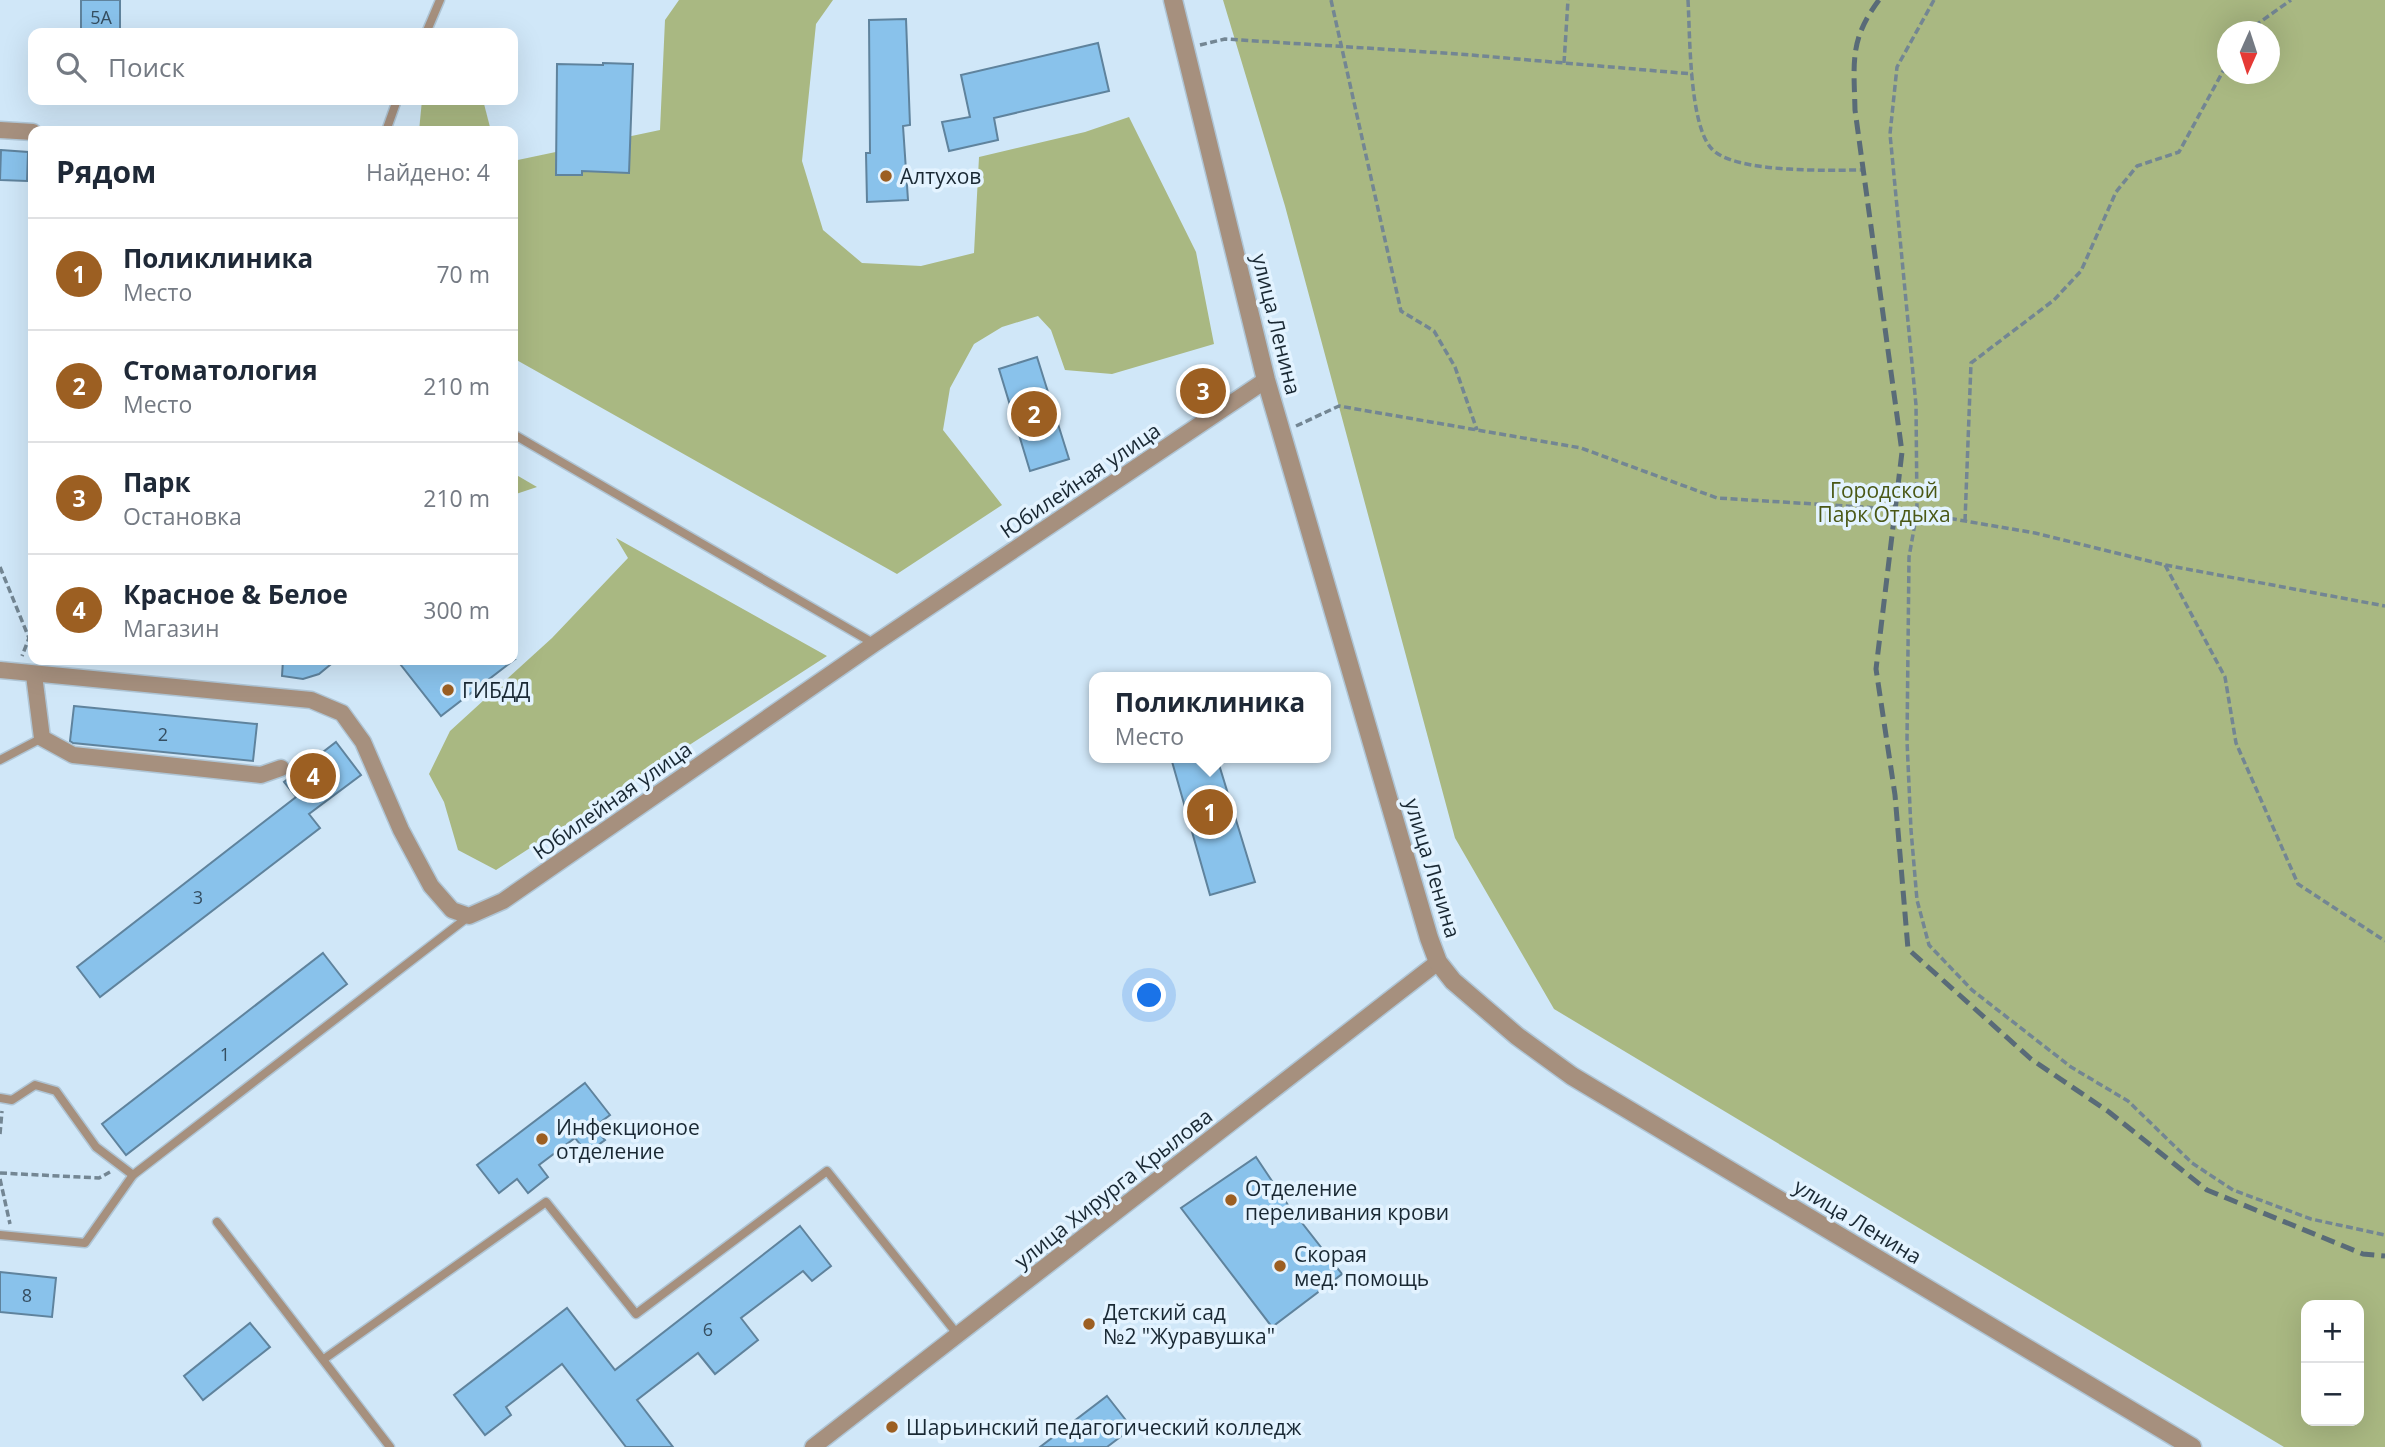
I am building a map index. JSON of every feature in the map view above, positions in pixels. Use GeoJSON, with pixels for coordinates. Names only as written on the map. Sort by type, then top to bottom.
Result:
{"type":"FeatureCollection","features":[{"type":"Feature","properties":{"kind":"street","name":"улица Ленина"},"geometry":{"type":"LineString","coordinates":[[1173,0],[1266,380],[1438,962],[1453,981],[1508,1028],[1572,1076],[2192,1447]]}},
{"type":"Feature","properties":{"kind":"street"},"geometry":{"type":"LineString","coordinates":[[0,130],[28,132]]}},
{"type":"Feature","properties":{"kind":"street","name":"Юбилейная улица"},"geometry":{"type":"LineString","coordinates":[[469,916],[503,901],[874,644],[1266,380]]}},
{"type":"Feature","properties":{"kind":"street"},"geometry":{"type":"LineString","coordinates":[[8,671],[311,700],[342,713],[363,742],[401,830],[431,886],[452,910],[469,916]]}},
{"type":"Feature","properties":{"kind":"street"},"geometry":{"type":"LineString","coordinates":[[34,675],[42,738],[73,755],[261,775],[281,768]]}},
{"type":"Feature","properties":{"kind":"street","name":"улица Хирурга Крылова"},"geometry":{"type":"LineString","coordinates":[[813,1447],[1438,962]]}},
{"type":"Feature","properties":{"kind":"lane"},"geometry":{"type":"LineString","coordinates":[[428,28],[440,0]]}},
{"type":"Feature","properties":{"kind":"lane"},"geometry":{"type":"LineString","coordinates":[[388,126],[395,105]]}},
{"type":"Feature","properties":{"kind":"lane"},"geometry":{"type":"LineString","coordinates":[[518,437],[874,644]]}},
{"type":"Feature","properties":{"kind":"lane"},"geometry":{"type":"LineString","coordinates":[[0,760],[42,738]]}},
{"type":"Feature","properties":{"kind":"lane"},"geometry":{"type":"LineString","coordinates":[[0,1235],[85,1243],[133,1175],[469,916]]}},
{"type":"Feature","properties":{"kind":"lane"},"geometry":{"type":"LineString","coordinates":[[0,1098],[12,1100],[35,1086],[56,1091],[96,1147],[133,1175]]}},
{"type":"Feature","properties":{"kind":"lane"},"geometry":{"type":"LineString","coordinates":[[324,1359],[546,1202],[636,1314],[827,1171],[958,1335]]}},
{"type":"Feature","properties":{"kind":"lane"},"geometry":{"type":"LineString","coordinates":[[217,1222],[390,1447]]}},
{"type":"Feature","properties":{"kind":"path"},"geometry":{"type":"LineString","coordinates":[[1331,0],[1401,311],[1434,331],[1455,368],[1477,430]]}},
{"type":"Feature","properties":{"kind":"path"},"geometry":{"type":"LineString","coordinates":[[1564,63],[1568,0]]}},
{"type":"Feature","properties":{"kind":"path"},"geometry":{"type":"LineString","coordinates":[[1688,0],[1698,120],[1711,149],[1734,161],[1793,170],[1863,170]]}},
{"type":"Feature","properties":{"kind":"path"},"geometry":{"type":"LineString","coordinates":[[1934,0],[1897,67],[1890,134],[1916,405],[1917,512],[1909,557],[1907,741],[1917,900],[1929,945],[1972,990],[2071,1067],[2128,1101],[2192,1163],[2232,1189],[2311,1219],[2385,1236]]}},
{"type":"Feature","properties":{"kind":"path"},"geometry":{"type":"LineString","coordinates":[[2261,21],[2291,0]]}},
{"type":"Feature","properties":{"kind":"path"},"geometry":{"type":"LineString","coordinates":[[1186,48],[1225,39],[1693,74]]}},
{"type":"Feature","properties":{"kind":"path"},"geometry":{"type":"LineString","coordinates":[[1965,521],[1971,363],[2054,300],[2081,271],[2116,192],[2137,166],[2179,152],[2217,82]]}},
{"type":"Feature","properties":{"kind":"path"},"geometry":{"type":"LineString","coordinates":[[1282,432],[1339,406],[1581,448],[1717,498],[1917,512],[2035,533],[2165,565],[2385,606]]}},
{"type":"Feature","properties":{"kind":"path"},"geometry":{"type":"LineString","coordinates":[[2165,565],[2225,677],[2236,743],[2298,884],[2385,941]]}},
{"type":"Feature","properties":{"kind":"path"},"geometry":{"type":"LineString","coordinates":[[0,568],[28,636]]}},
{"type":"Feature","properties":{"kind":"path"},"geometry":{"type":"LineString","coordinates":[[8,671],[28,640]]}},
{"type":"Feature","properties":{"kind":"path"},"geometry":{"type":"LineString","coordinates":[[0,1133],[2,1111],[12,1100]]}},
{"type":"Feature","properties":{"kind":"path"},"geometry":{"type":"LineString","coordinates":[[0,1173],[99,1178],[121,1167]]}},
{"type":"Feature","properties":{"kind":"path"},"geometry":{"type":"LineString","coordinates":[[0,1179],[7,1200],[12,1236]]}},
{"type":"Feature","properties":{"kind":"green space"},"geometry":{"type":"Polygon","coordinates":[[[679,0],[833,0],[816,24],[802,161],[823,230],[862,263],[921,266],[974,253],[979,157],[1085,132],[1129,117],[1196,252],[1214,344],[1112,374],[1065,370],[1051,330],[1038,316],[1002,327],[974,344],[950,388],[943,430],[1002,505],[897,574],[518,361],[518,160],[660,130],[665,20],[679,0]]]}},
{"type":"Feature","properties":{"kind":"green space","name":"Городской Парк Отдыха"},"geometry":{"type":"Polygon","coordinates":[[[1223,0],[2385,0],[2385,1447],[2284,1447],[1554,1009],[1455,838],[1285,206],[1223,0]]]}},
{"type":"Feature","properties":{"kind":"green space"},"geometry":{"type":"Polygon","coordinates":[[[422,105],[484,105],[490,126],[419,126],[422,105]]]}},
{"type":"Feature","properties":{"kind":"green space"},"geometry":{"type":"Polygon","coordinates":[[[518,476],[537,487],[518,493],[518,476]]]}},
{"type":"Feature","properties":{"kind":"green space"},"geometry":{"type":"Polygon","coordinates":[[[616,538],[827,656],[496,870],[458,850],[444,802],[429,774],[450,731],[552,638],[628,558],[616,538]]]}},
{"type":"Feature","properties":{"kind":"building"},"geometry":{"type":"Polygon","coordinates":[[[81,0],[120,0],[120,28],[81,28],[81,0]]]}},
{"type":"Feature","properties":{"kind":"building"},"geometry":{"type":"Polygon","coordinates":[[[906,19],[910,125],[903,126],[908,200],[867,202],[866,153],[870,153],[869,20],[906,19]]]}},
{"type":"Feature","properties":{"kind":"building"},"geometry":{"type":"Polygon","coordinates":[[[1098,43],[1109,91],[994,118],[998,140],[949,151],[942,122],[970,117],[961,75],[1098,43]]]}},
{"type":"Feature","properties":{"kind":"building"},"geometry":{"type":"Polygon","coordinates":[[[557,64],[633,64],[629,173],[582,171],[582,175],[556,175],[557,64]]]}},
{"type":"Feature","properties":{"kind":"building"},"geometry":{"type":"Polygon","coordinates":[[[1,150],[28,152],[27,181],[0,180],[1,150]]]}},
{"type":"Feature","properties":{"kind":"building"},"geometry":{"type":"Polygon","coordinates":[[[1037,357],[1069,459],[1030,471],[999,369],[1037,357]]]}},
{"type":"Feature","properties":{"kind":"building"},"geometry":{"type":"Polygon","coordinates":[[[283,665],[330,665],[319,674],[303,679],[282,676],[283,665]]]}},
{"type":"Feature","properties":{"kind":"building","name":"ГИБДД"},"geometry":{"type":"Polygon","coordinates":[[[401,665],[507,665],[441,716],[401,665]]]}},
{"type":"Feature","properties":{"kind":"building"},"geometry":{"type":"Polygon","coordinates":[[[74,706],[257,724],[253,761],[73,743],[70,741],[74,706]]]}},
{"type":"Feature","properties":{"kind":"building"},"geometry":{"type":"Polygon","coordinates":[[[336,742],[361,775],[309,814],[320,828],[100,997],[77,967],[296,797],[284,782],[336,742]]]}},
{"type":"Feature","properties":{"kind":"building"},"geometry":{"type":"Polygon","coordinates":[[[1172,763],[1219,763],[1255,882],[1210,895],[1172,763]]]}},
{"type":"Feature","properties":{"kind":"building"},"geometry":{"type":"Polygon","coordinates":[[[323,953],[347,984],[126,1155],[102,1124],[323,953]]]}},
{"type":"Feature","properties":{"kind":"building","name":"Инфекционое отделение"},"geometry":{"type":"Polygon","coordinates":[[[585,1083],[610,1115],[594,1127],[605,1140],[587,1153],[575,1138],[539,1165],[548,1177],[528,1193],[517,1179],[499,1193],[477,1165],[585,1083]]]}},
{"type":"Feature","properties":{"kind":"building"},"geometry":{"type":"Polygon","coordinates":[[[1256,1157],[1288,1205],[1342,1274],[1272,1327],[1181,1208],[1256,1157]]]}},
{"type":"Feature","properties":{"kind":"building"},"geometry":{"type":"Polygon","coordinates":[[[800,1226],[831,1266],[812,1281],[803,1271],[741,1318],[758,1340],[715,1374],[698,1353],[637,1400],[673,1447],[626,1447],[562,1364],[506,1407],[511,1415],[485,1435],[454,1395],[567,1308],[615,1370],[800,1226]]]}},
{"type":"Feature","properties":{"kind":"building"},"geometry":{"type":"Polygon","coordinates":[[[0,1272],[56,1278],[52,1317],[0,1312],[0,1272]]]}},
{"type":"Feature","properties":{"kind":"building"},"geometry":{"type":"Polygon","coordinates":[[[250,1323],[270,1347],[203,1400],[184,1376],[250,1323]]]}},
{"type":"Feature","properties":{"kind":"building"},"geometry":{"type":"Polygon","coordinates":[[[1107,1396],[1132,1428],[1107,1447],[1040,1447],[1107,1396]]]}},
{"type":"Feature","properties":{"kind":"railway"},"geometry":{"type":"LineString","coordinates":[[1879,0],[1862,27],[1855,52],[1855,110],[1902,452],[1876,669],[1895,795],[1908,949],[2031,1059],[2109,1112],[2207,1190],[2363,1254],[2385,1256]]}},
{"type":"Feature","properties":{"kind":"place","name":"Алтухов"},"geometry":{"type":"Point","coordinates":[886,176]}},
{"type":"Feature","properties":{"kind":"place","name":"Парк"},"geometry":{"type":"Point","coordinates":[1203,391]}},
{"type":"Feature","properties":{"kind":"place","name":"Стоматология"},"geometry":{"type":"Point","coordinates":[1034,414]}},
{"type":"Feature","properties":{"kind":"place","name":"ГИБДД"},"geometry":{"type":"Point","coordinates":[448,690]}},
{"type":"Feature","properties":{"kind":"place","name":"Красное & Белое"},"geometry":{"type":"Point","coordinates":[313,776]}},
{"type":"Feature","properties":{"kind":"place","name":"Поликлиника"},"geometry":{"type":"Point","coordinates":[1210,812]}},
{"type":"Feature","properties":{"kind":"place","name":"Инфекционое отделение"},"geometry":{"type":"Point","coordinates":[542,1139]}},
{"type":"Feature","properties":{"kind":"place","name":"Отделение переливания крови"},"geometry":{"type":"Point","coordinates":[1231,1200]}},
{"type":"Feature","properties":{"kind":"place","name":"Скорая мед. помощь"},"geometry":{"type":"Point","coordinates":[1280,1266]}},
{"type":"Feature","properties":{"kind":"place","name":"Детский сад №2 \"Журавушка\""},"geometry":{"type":"Point","coordinates":[1089,1324]}},
{"type":"Feature","properties":{"kind":"place","name":"Шарьинский педагогический колледж"},"geometry":{"type":"Point","coordinates":[892,1427]}}]}
